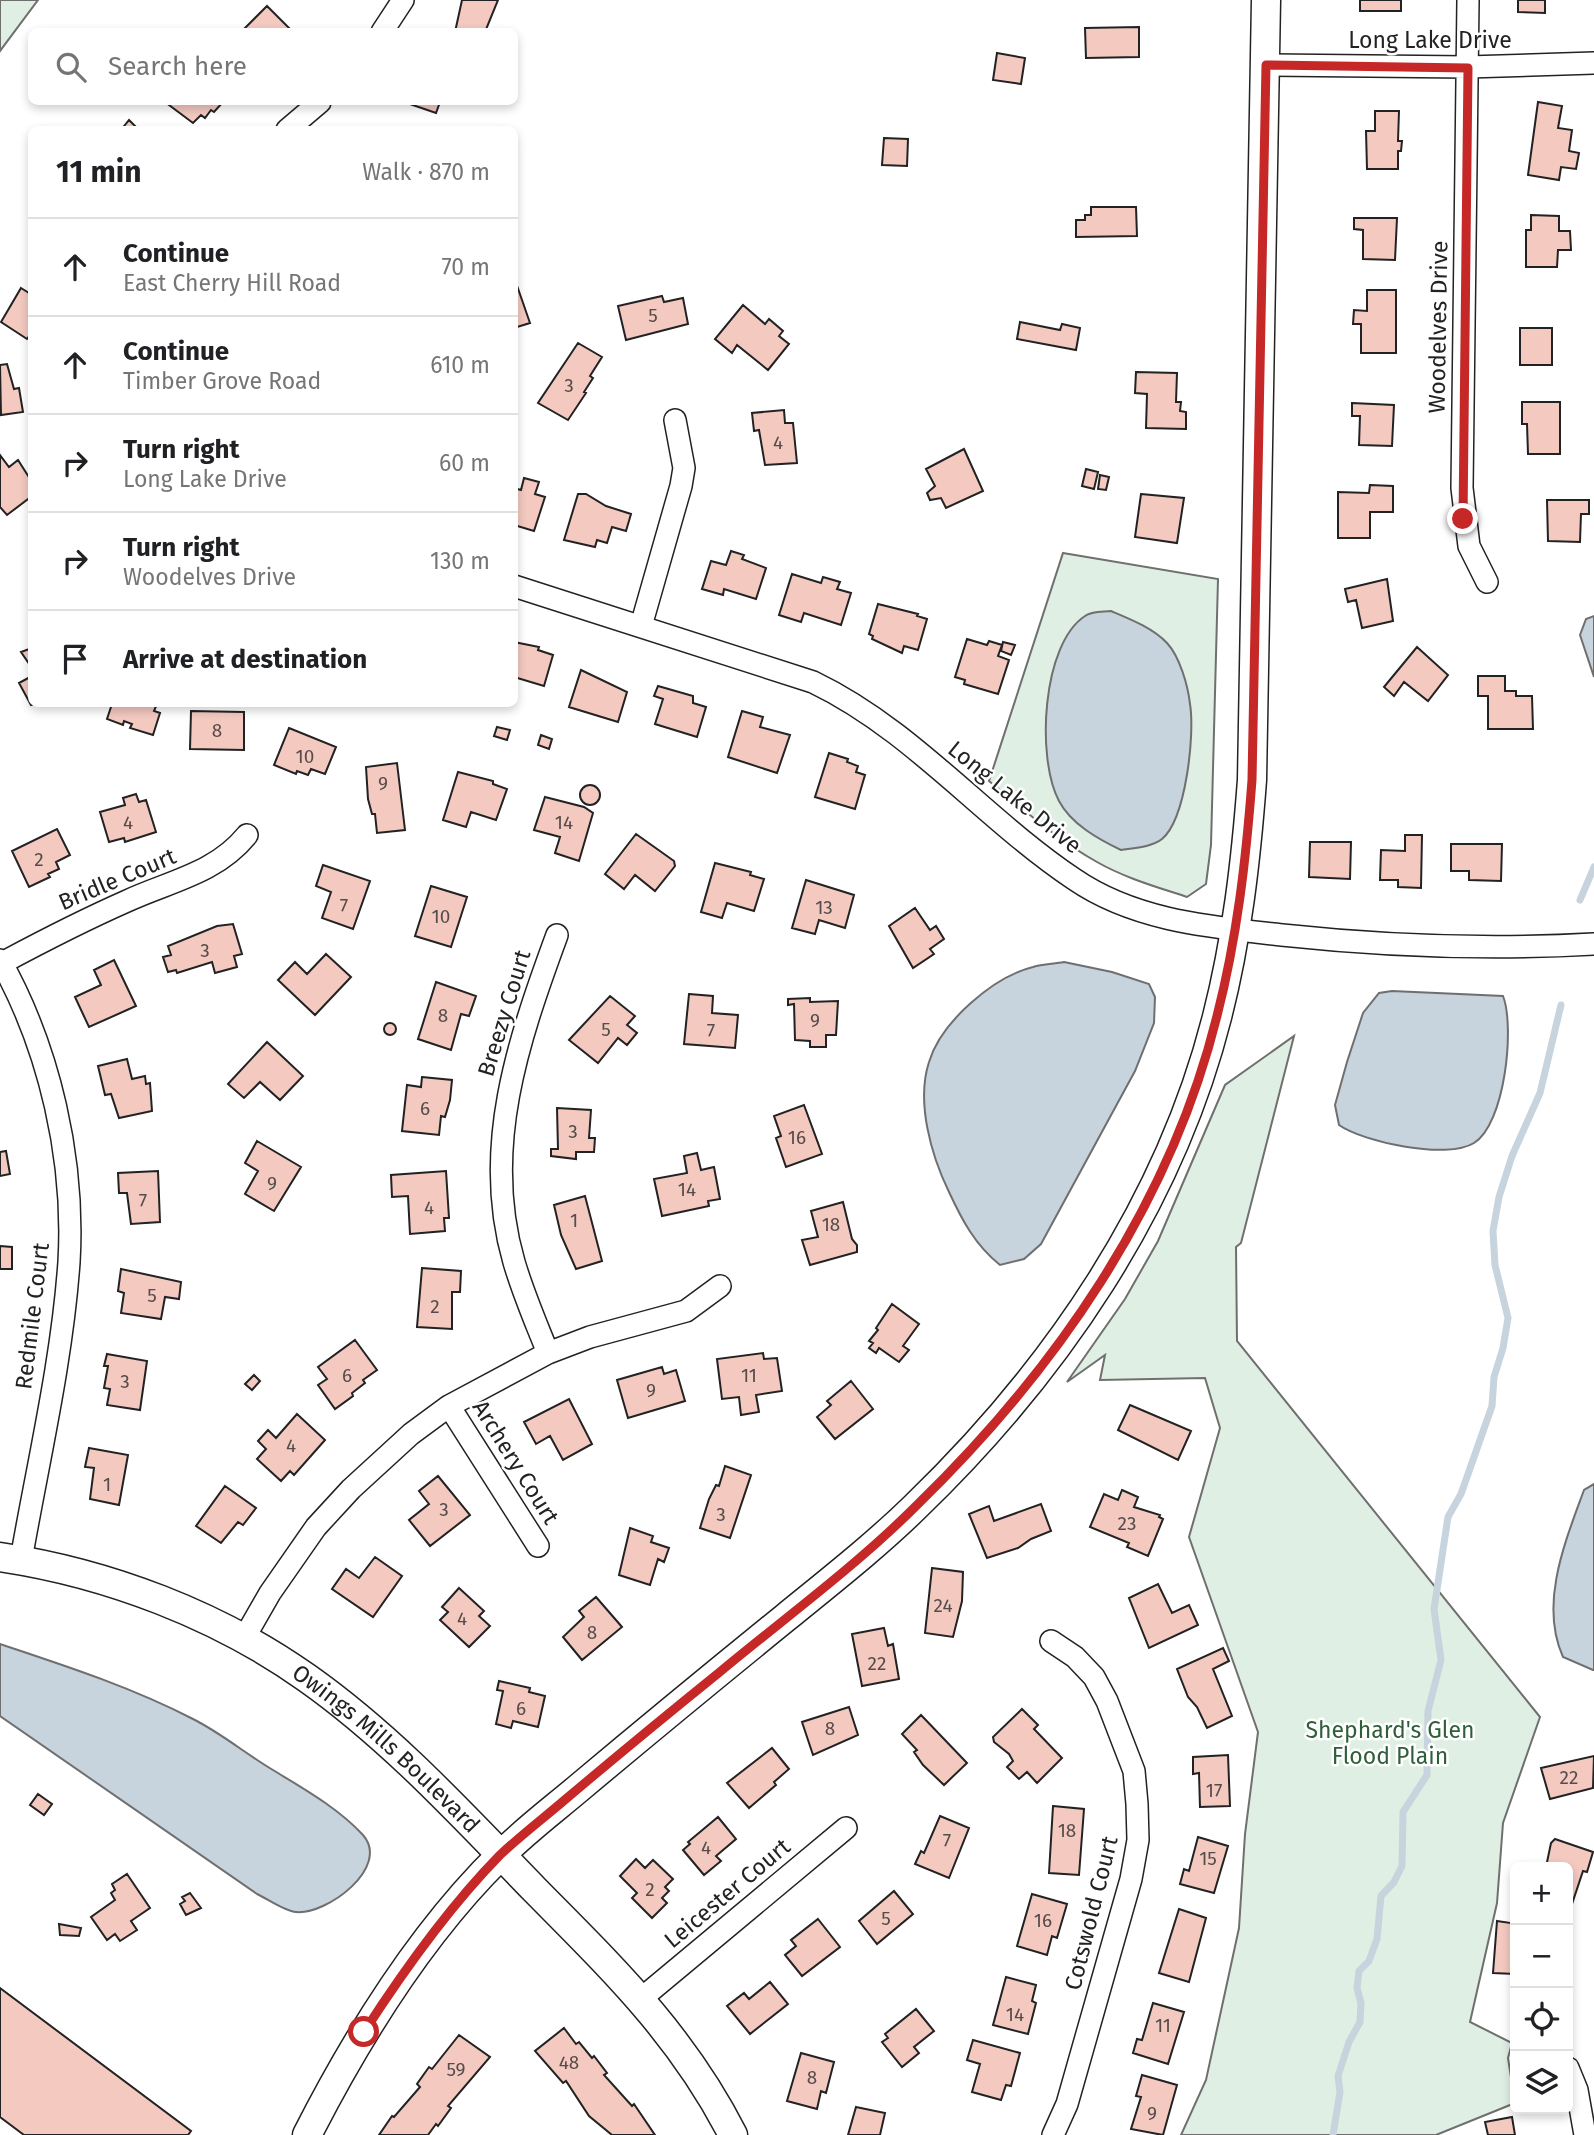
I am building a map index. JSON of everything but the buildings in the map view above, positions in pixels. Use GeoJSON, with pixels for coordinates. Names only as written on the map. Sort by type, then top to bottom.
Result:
{"type":"FeatureCollection","features":[{"type":"Feature","properties":{"kind":"street"},"geometry":{"type":"LineString","coordinates":[[384,28],[402,0]]}},
{"type":"Feature","properties":{"kind":"street"},"geometry":{"type":"LineString","coordinates":[[307,2135],[340,2071],[396,1982],[501,1855],[915,1508],[980,1440],[1033,1376],[1090,1299],[1129,1239],[1165,1166],[1195,1090],[1217,1018],[1236,930],[1247,853],[1252,780],[1266,0]]}},
{"type":"Feature","properties":{"kind":"street","name":"Woodelves Drive"},"geometry":{"type":"LineString","coordinates":[[1468,0],[1462,498],[1469,546],[1487,582]]}},
{"type":"Feature","properties":{"kind":"street","name":"Long Lake Drive"},"geometry":{"type":"LineString","coordinates":[[1266,65],[1468,68],[1594,63]]}},
{"type":"Feature","properties":{"kind":"street"},"geometry":{"type":"LineString","coordinates":[[296,126],[317,105]]}},
{"type":"Feature","properties":{"kind":"street"},"geometry":{"type":"LineString","coordinates":[[642,626],[684,468],[675,420]]}},
{"type":"Feature","properties":{"kind":"street","name":"Long Lake Drive"},"geometry":{"type":"LineString","coordinates":[[518,587],[813,682],[852,700],[906,741],[1030,848],[1078,882],[1148,913],[1188,924],[1236,930],[1388,943],[1530,948],[1594,944]]}},
{"type":"Feature","properties":{"kind":"street","name":"Bridle Court"},"geometry":{"type":"LineString","coordinates":[[1,962],[131,899],[186,880],[233,852],[247,835]]}},
{"type":"Feature","properties":{"kind":"street","name":"Breezy Court"},"geometry":{"type":"LineString","coordinates":[[548,1353],[513,1261],[506,1229],[500,1152],[511,1069],[523,1025],[557,934]]}},
{"type":"Feature","properties":{"kind":"street","name":"Redmile Court"},"geometry":{"type":"LineString","coordinates":[[1,962],[28,1021],[55,1107],[64,1156],[69,1259],[64,1310],[10,1559]]}},
{"type":"Feature","properties":{"kind":"street"},"geometry":{"type":"LineString","coordinates":[[243,1640],[270,1592],[316,1527],[391,1451],[449,1406],[548,1353],[590,1337],[686,1311],[720,1286]]}},
{"type":"Feature","properties":{"kind":"street","name":"Archery Court"},"geometry":{"type":"LineString","coordinates":[[449,1406],[538,1546]]}},
{"type":"Feature","properties":{"kind":"street","name":"Owings Mills Boulevard"},"geometry":{"type":"LineString","coordinates":[[10,1559],[128,1588],[186,1611],[243,1640],[306,1678],[352,1714],[407,1762],[642,1998],[695,2069],[733,2135]]}},
{"type":"Feature","properties":{"kind":"street","name":"Cotswold Court"},"geometry":{"type":"LineString","coordinates":[[1051,1641],[1075,1657],[1094,1676],[1121,1732],[1133,1771],[1138,1840],[1131,1879],[1067,2104],[1053,2135]]}},
{"type":"Feature","properties":{"kind":"street","name":"Leicester Court"},"geometry":{"type":"LineString","coordinates":[[642,1998],[846,1828]]}},
{"type":"Feature","properties":{"kind":"street"},"geometry":{"type":"LineString","coordinates":[[1573,2080],[1585,2135]]}},
{"type":"Feature","properties":{"kind":"green space"},"geometry":{"type":"Polygon","coordinates":[[[0,0],[38,0],[0,51],[0,0]]]}},
{"type":"Feature","properties":{"kind":"green space"},"geometry":{"type":"Polygon","coordinates":[[[1063,553],[1218,579],[1211,845],[1206,884],[1187,897],[1097,862],[1054,834],[989,781],[1063,553]]]}},
{"type":"Feature","properties":{"kind":"green space","name":"Shephard's Glen Flood Plain"},"geometry":{"type":"Polygon","coordinates":[[[1294,1036],[1241,1243],[1236,1247],[1237,1341],[1540,1717],[1503,1823],[1497,1903],[1470,2022],[1510,2042],[1510,2105],[1436,2135],[1181,2135],[1206,2080],[1239,1928],[1245,1834],[1258,1732],[1189,1537],[1220,1428],[1205,1378],[1100,1380],[1105,1355],[1067,1382],[1125,1299],[1158,1241],[1225,1085],[1294,1036]]]}},
{"type":"Feature","properties":{"kind":"shaded area"},"geometry":{"type":"Polygon","coordinates":[[[1111,611],[1148,628],[1172,649],[1185,680],[1191,718],[1187,775],[1183,795],[1170,829],[1162,839],[1153,844],[1121,850],[1086,830],[1064,809],[1052,782],[1047,758],[1047,703],[1060,651],[1071,630],[1085,616],[1094,612],[1111,611]]]}},
{"type":"Feature","properties":{"kind":"shaded area"},"geometry":{"type":"Polygon","coordinates":[[[1594,616],[1594,677],[1580,635],[1586,619],[1594,616]]]}},
{"type":"Feature","properties":{"kind":"shaded area"},"geometry":{"type":"Polygon","coordinates":[[[1064,962],[1112,972],[1149,984],[1155,997],[1154,1023],[1135,1071],[1041,1244],[1024,1259],[1000,1265],[970,1232],[942,1177],[927,1128],[925,1078],[935,1047],[970,1003],[1018,972],[1064,962]]]}},
{"type":"Feature","properties":{"kind":"shaded area"},"geometry":{"type":"Polygon","coordinates":[[[1392,991],[1503,996],[1508,1029],[1505,1074],[1493,1116],[1485,1132],[1474,1143],[1445,1150],[1405,1147],[1366,1137],[1339,1125],[1335,1105],[1363,1013],[1379,993],[1392,991]]]}},
{"type":"Feature","properties":{"kind":"shaded area"},"geometry":{"type":"Polygon","coordinates":[[[1594,1484],[1593,1670],[1563,1657],[1553,1616],[1557,1573],[1569,1531],[1584,1490],[1594,1484]]]}},
{"type":"Feature","properties":{"kind":"shaded area"},"geometry":{"type":"Polygon","coordinates":[[[0,1644],[122,1687],[170,1707],[214,1731],[320,1800],[353,1825],[363,1835],[369,1848],[369,1861],[362,1874],[352,1887],[338,1897],[309,1911],[291,1911],[257,1894],[0,1716],[0,1644]]]}},
{"type":"Feature","properties":{"kind":"waterway"},"geometry":{"type":"LineString","coordinates":[[1580,900],[1594,867]]}},
{"type":"Feature","properties":{"kind":"waterway"},"geometry":{"type":"LineString","coordinates":[[1333,2135],[1340,2092],[1338,2076],[1349,2042],[1360,2022],[1361,2003],[1357,1988],[1359,1971],[1369,1961],[1377,1939],[1381,1896],[1394,1882],[1402,1866],[1403,1812],[1427,1775],[1428,1711],[1441,1660],[1434,1609],[1448,1517],[1461,1494],[1492,1406],[1494,1377],[1503,1348],[1508,1318],[1495,1265],[1493,1231],[1499,1197],[1512,1156],[1540,1093],[1561,1005]]}},
{"type":"Feature","properties":{"kind":"route"},"geometry":{"type":"LineString","coordinates":[[364,2032],[396,1982],[440,1925],[501,1855],[630,1745],[855,1561],[915,1508],[980,1440],[1033,1376],[1090,1299],[1129,1239],[1165,1166],[1195,1090],[1217,1018],[1236,930],[1247,853],[1252,780],[1266,65],[1468,68],[1463,519]]}}]}
